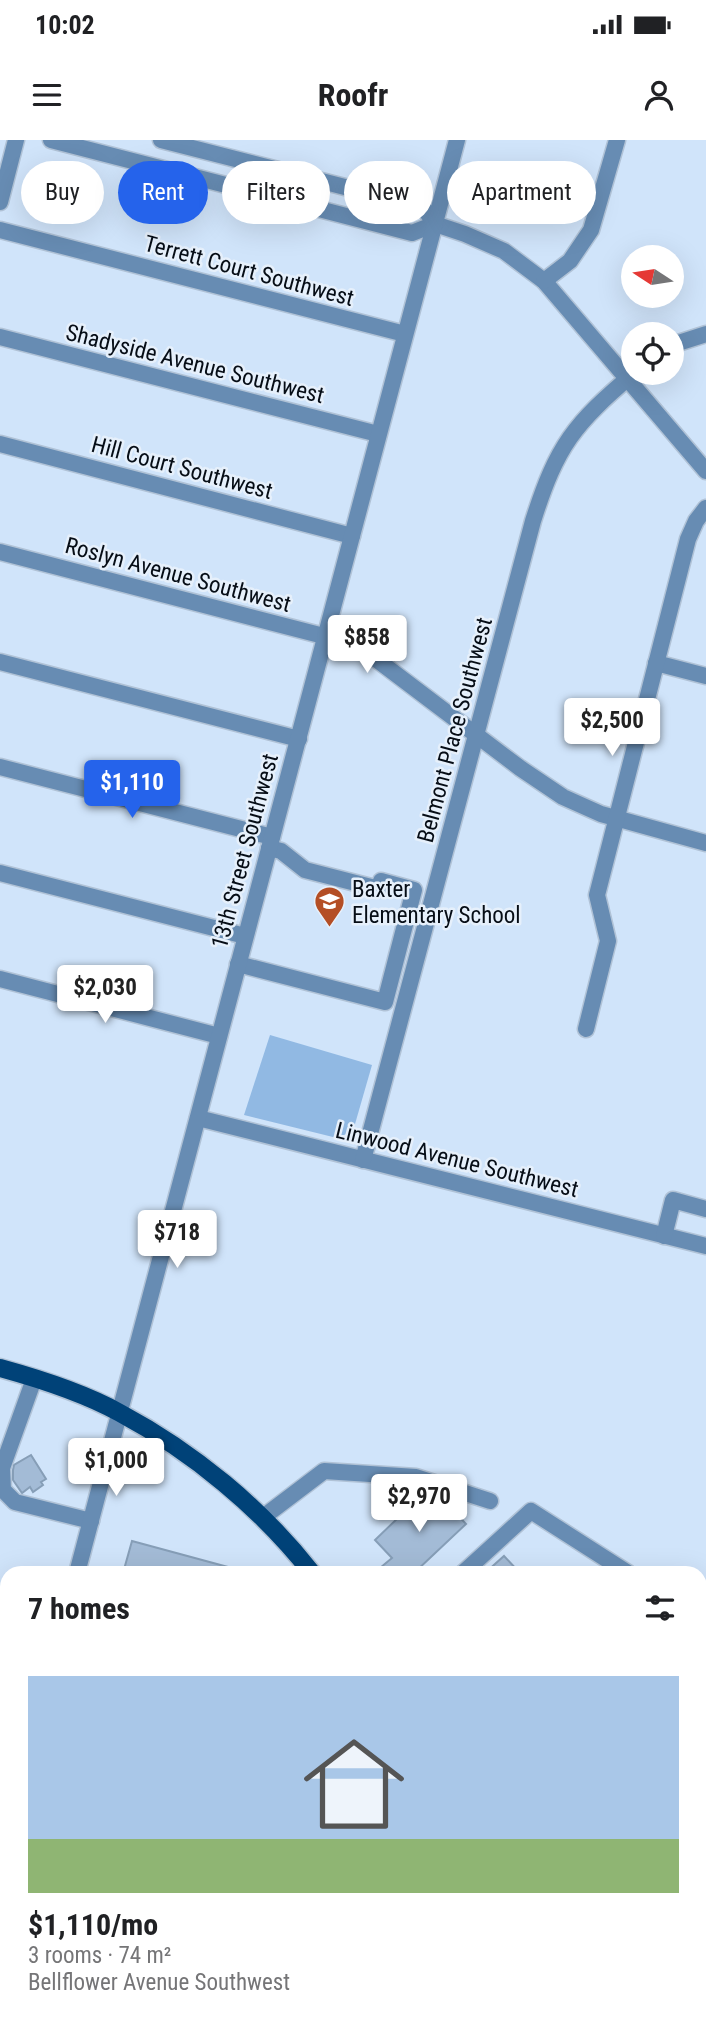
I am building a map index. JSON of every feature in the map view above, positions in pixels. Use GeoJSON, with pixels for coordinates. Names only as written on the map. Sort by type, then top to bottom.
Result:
{"type":"FeatureCollection","features":[{"type":"Feature","properties":{"kind":"main road"},"geometry":{"type":"LineString","coordinates":[[0,1368],[120,1412],[191,1458],[240,1497],[306,1566]]}},
{"type":"Feature","properties":{"kind":"street"},"geometry":{"type":"LineString","coordinates":[[0,202],[16,140]]}},
{"type":"Feature","properties":{"kind":"street"},"geometry":{"type":"LineString","coordinates":[[51,140],[412,233],[435,224]]}},
{"type":"Feature","properties":{"kind":"street"},"geometry":{"type":"LineString","coordinates":[[161,140],[423,207],[435,224],[495,246],[544,281],[621,365]]}},
{"type":"Feature","properties":{"kind":"street","name":"13th Street Southwest"},"geometry":{"type":"LineString","coordinates":[[79,1566],[457,140]]}},
{"type":"Feature","properties":{"kind":"street"},"geometry":{"type":"LineString","coordinates":[[544,281],[570,261],[592,230],[617,140]]}},
{"type":"Feature","properties":{"kind":"street","name":"Terrett Court Southwest"},"geometry":{"type":"LineString","coordinates":[[0,230],[405,334]]}},
{"type":"Feature","properties":{"kind":"street"},"geometry":{"type":"LineString","coordinates":[[684,341],[706,334]]}},
{"type":"Feature","properties":{"kind":"street","name":"Shadyside Avenue Southwest"},"geometry":{"type":"LineString","coordinates":[[0,337],[378,434]]}},
{"type":"Feature","properties":{"kind":"street","name":"Belmont Place Southwest"},"geometry":{"type":"LineString","coordinates":[[363,1160],[547,478],[569,435],[621,383]]}},
{"type":"Feature","properties":{"kind":"street"},"geometry":{"type":"LineString","coordinates":[[638,385],[706,471]]}},
{"type":"Feature","properties":{"kind":"street","name":"Hill Court Southwest"},"geometry":{"type":"LineString","coordinates":[[0,444],[352,536]]}},
{"type":"Feature","properties":{"kind":"street"},"geometry":{"type":"LineString","coordinates":[[586,1029],[608,941],[597,895],[688,539],[696,521],[706,508]]}},
{"type":"Feature","properties":{"kind":"street","name":"Roslyn Avenue Southwest"},"geometry":{"type":"LineString","coordinates":[[0,552],[326,636],[356,647],[372,656],[545,786],[582,806],[615,818],[706,844]]}},
{"type":"Feature","properties":{"kind":"street"},"geometry":{"type":"LineString","coordinates":[[0,662],[299,739]]}},
{"type":"Feature","properties":{"kind":"street"},"geometry":{"type":"LineString","coordinates":[[656,663],[706,676]]}},
{"type":"Feature","properties":{"kind":"street"},"geometry":{"type":"LineString","coordinates":[[0,767],[271,843],[305,870],[379,890],[381,881],[414,890],[385,1002],[238,964]]}},
{"type":"Feature","properties":{"kind":"street"},"geometry":{"type":"LineString","coordinates":[[0,873],[245,936]]}},
{"type":"Feature","properties":{"kind":"street"},"geometry":{"type":"LineString","coordinates":[[0,979],[219,1035]]}},
{"type":"Feature","properties":{"kind":"street","name":"Linwood Avenue Southwest"},"geometry":{"type":"LineString","coordinates":[[198,1118],[706,1246]]}},
{"type":"Feature","properties":{"kind":"street"},"geometry":{"type":"LineString","coordinates":[[664,1236],[673,1200],[706,1209]]}},
{"type":"Feature","properties":{"kind":"street"},"geometry":{"type":"LineString","coordinates":[[34,1379],[2,1468],[3,1490],[15,1502],[91,1521]]}},
{"type":"Feature","properties":{"kind":"street"},"geometry":{"type":"LineString","coordinates":[[262,1518],[324,1471],[416,1478],[490,1501]]}},
{"type":"Feature","properties":{"kind":"street"},"geometry":{"type":"LineString","coordinates":[[471,1566],[531,1511],[617,1566]]}},
{"type":"Feature","properties":{"kind":"shaded area"},"geometry":{"type":"Polygon","coordinates":[[[270,1035],[372,1065],[353,1131],[337,1138],[244,1115],[270,1035]]]}},
{"type":"Feature","properties":{"kind":"building"},"geometry":{"type":"Polygon","coordinates":[[[31,1455],[46,1479],[41,1482],[43,1485],[33,1492],[30,1487],[22,1493],[13,1480],[14,1465],[31,1455]]]}},
{"type":"Feature","properties":{"kind":"building"},"geometry":{"type":"Polygon","coordinates":[[[426,1491],[440,1496],[466,1524],[421,1566],[382,1566],[392,1558],[375,1540],[426,1491]]]}},
{"type":"Feature","properties":{"kind":"building"},"geometry":{"type":"Polygon","coordinates":[[[132,1541],[224,1566],[125,1566],[132,1541]]]}},
{"type":"Feature","properties":{"kind":"building"},"geometry":{"type":"Polygon","coordinates":[[[504,1556],[513,1566],[493,1566],[504,1556]]]}},
{"type":"Feature","properties":{"kind":"place","name":"Baxter Elementary School"},"geometry":{"type":"Point","coordinates":[329,929]}}]}
